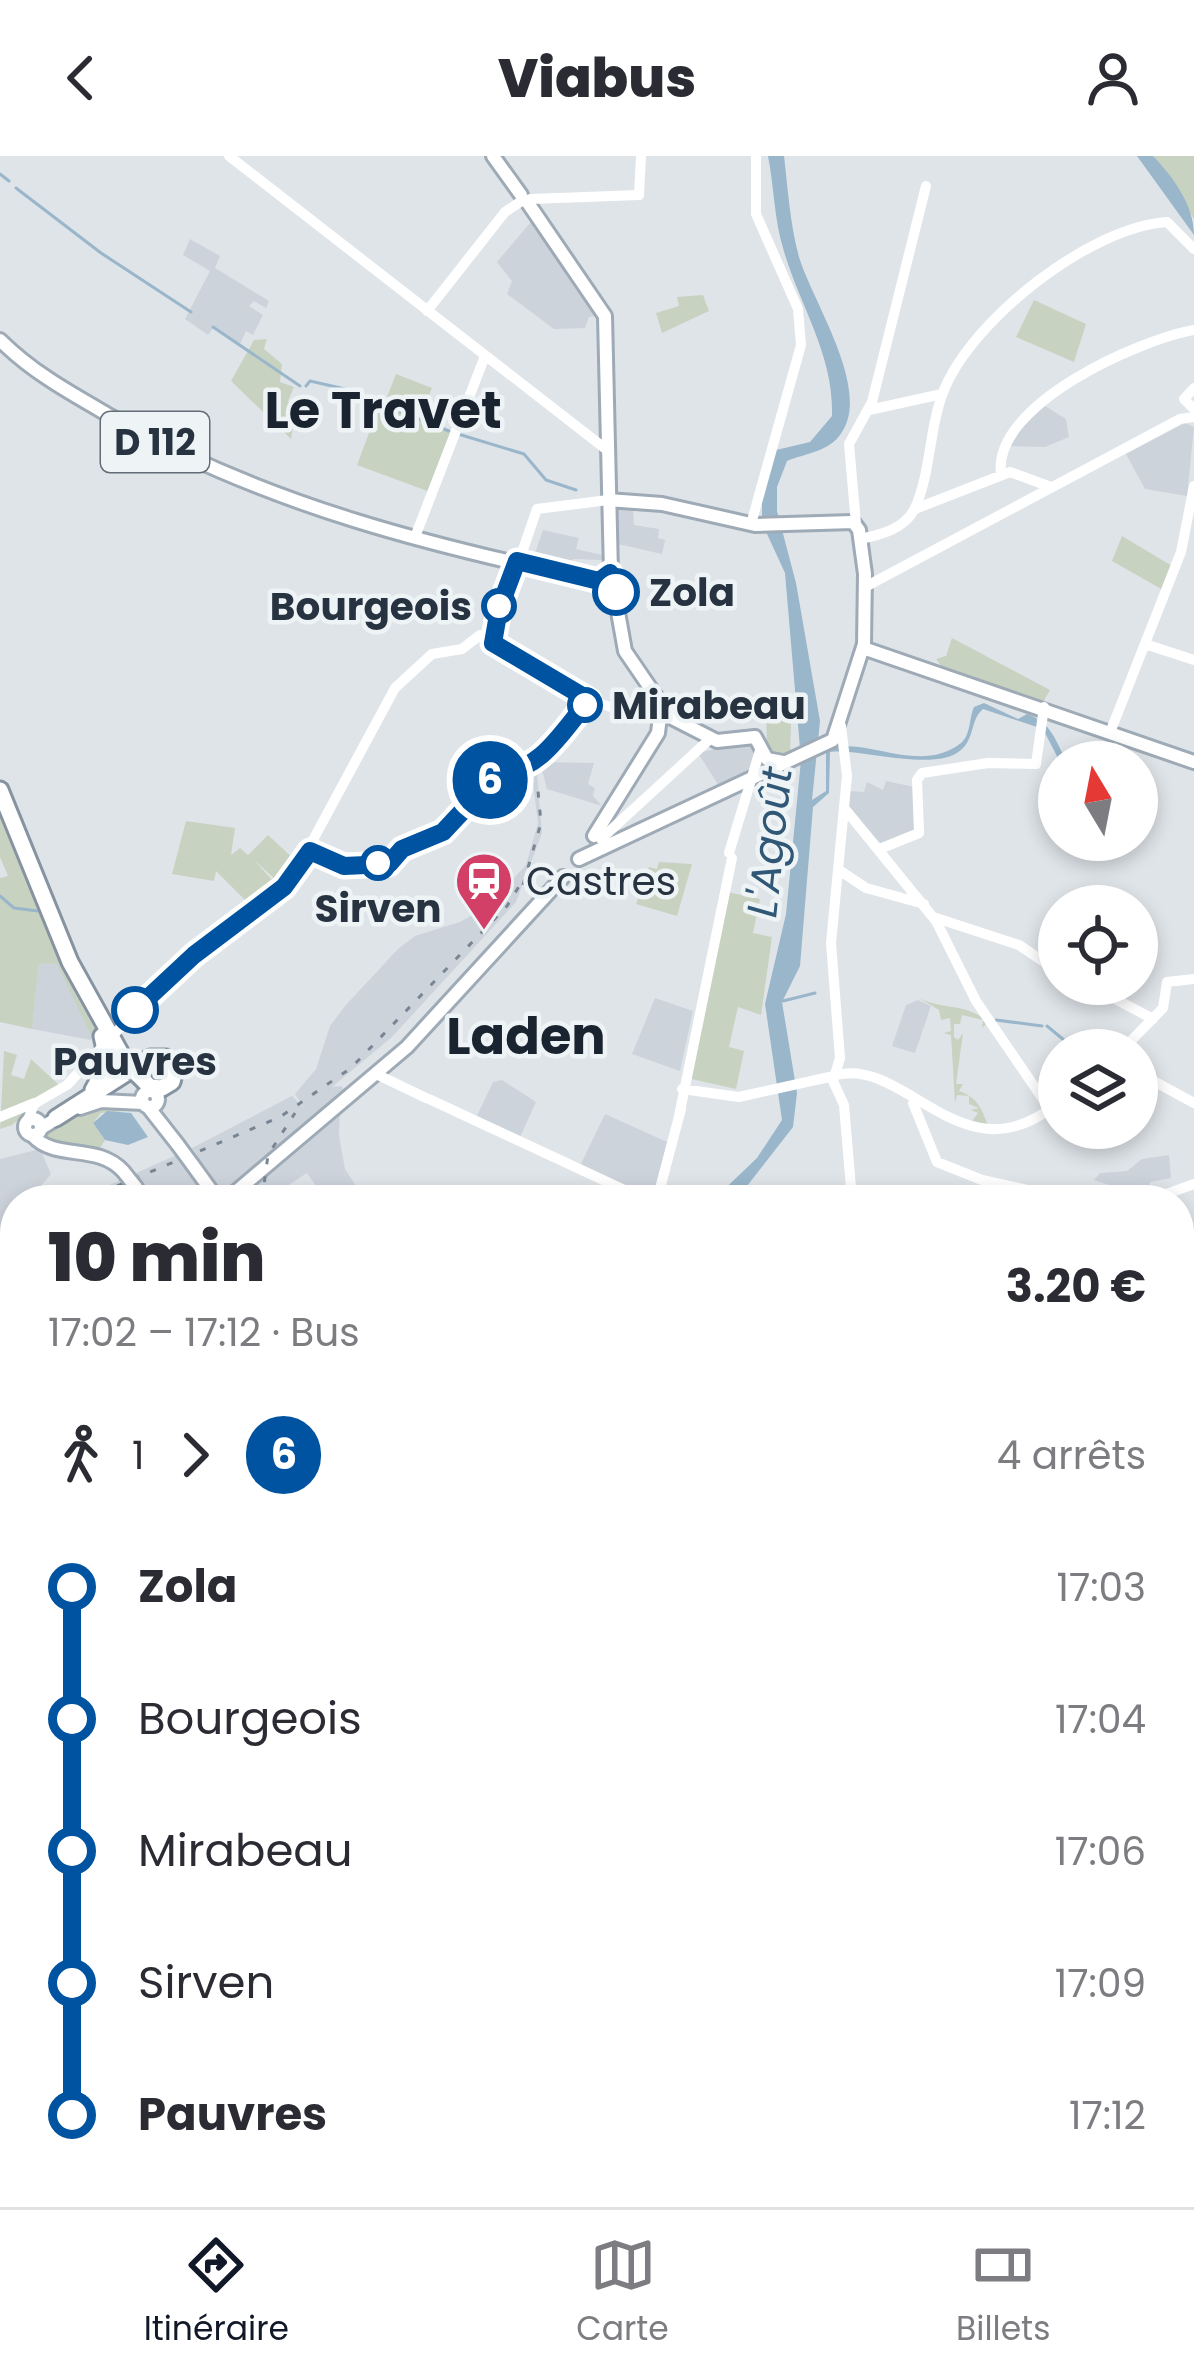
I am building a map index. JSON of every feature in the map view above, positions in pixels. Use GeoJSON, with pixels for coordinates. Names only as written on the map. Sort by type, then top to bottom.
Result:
{"type":"FeatureCollection","features":[{"type":"Feature","properties":{"kind":"highway"},"geometry":{"type":"LineString","coordinates":[[0,790],[70,962],[108,1038]]}},
{"type":"Feature","properties":{"kind":"highway"},"geometry":{"type":"LineString","coordinates":[[0,801],[107,1049],[105,1076],[38,1121]]}},
{"type":"Feature","properties":{"kind":"highway"},"geometry":{"type":"LineString","coordinates":[[90,1010],[150,1100]]}},
{"type":"Feature","properties":{"kind":"highway"},"geometry":{"type":"LineString","coordinates":[[38,1121],[150,1058],[166,1058],[175,1070],[172,1082],[162,1088],[130,1069]]}},
{"type":"Feature","properties":{"kind":"main road"},"geometry":{"type":"LineString","coordinates":[[493,156],[603,308],[607,580],[626,653],[661,716],[711,738],[757,748],[767,759],[787,760]]}},
{"type":"Feature","properties":{"kind":"main road","name":"D 112"},"geometry":{"type":"LineString","coordinates":[[0,340],[49,381],[204,467],[320,513],[607,580]]}},
{"type":"Feature","properties":{"kind":"main road"},"geometry":{"type":"LineString","coordinates":[[235,1185],[376,1074],[596,844],[749,781],[787,760],[835,745],[863,651],[865,587],[854,524],[757,524],[612,496],[608,484]]}},
{"type":"Feature","properties":{"kind":"main road"},"geometry":{"type":"LineString","coordinates":[[608,500],[624,499]]}},
{"type":"Feature","properties":{"kind":"main road"},"geometry":{"type":"LineString","coordinates":[[863,651],[1040,718],[1107,727],[1194,762]]}},
{"type":"Feature","properties":{"kind":"main road"},"geometry":{"type":"LineString","coordinates":[[596,844],[661,716]]}},
{"type":"Feature","properties":{"kind":"main road"},"geometry":{"type":"LineString","coordinates":[[161,1054],[172,1060],[178,1073],[150,1100],[96,1102],[38,1121],[161,1054]]}},
{"type":"Feature","properties":{"kind":"main road"},"geometry":{"type":"LineString","coordinates":[[150,1100],[209,1185]]}},
{"type":"Feature","properties":{"kind":"main road"},"geometry":{"type":"LineString","coordinates":[[38,1121],[47,1147],[101,1154],[134,1185]]}},
{"type":"Feature","properties":{"kind":"street"},"geometry":{"type":"LineString","coordinates":[[229,156],[608,450]]}},
{"type":"Feature","properties":{"kind":"street"},"geometry":{"type":"LineString","coordinates":[[427,311],[505,212],[525,200],[639,195],[641,156]]}},
{"type":"Feature","properties":{"kind":"street"},"geometry":{"type":"LineString","coordinates":[[756,156],[756,214],[798,309],[801,346],[757,524]]}},
{"type":"Feature","properties":{"kind":"street"},"geometry":{"type":"LineString","coordinates":[[926,186],[869,410],[849,443],[854,524],[891,530],[915,509],[1001,474],[1019,473],[1039,491]]}},
{"type":"Feature","properties":{"kind":"street"},"geometry":{"type":"LineString","coordinates":[[915,509],[940,399],[982,330],[1065,265],[1122,234],[1162,222],[1172,225],[1193,248]]}},
{"type":"Feature","properties":{"kind":"street"},"geometry":{"type":"LineString","coordinates":[[1001,474],[1005,445],[1033,406],[1170,334],[1194,330]]}},
{"type":"Feature","properties":{"kind":"street"},"geometry":{"type":"LineString","coordinates":[[415,537],[485,357]]}},
{"type":"Feature","properties":{"kind":"street"},"geometry":{"type":"LineString","coordinates":[[865,587],[1039,491],[1191,416],[1184,400],[1194,388]]}},
{"type":"Feature","properties":{"kind":"street"},"geometry":{"type":"LineString","coordinates":[[869,410],[940,399]]}},
{"type":"Feature","properties":{"kind":"street"},"geometry":{"type":"LineString","coordinates":[[1107,727],[1181,552],[1194,486]]}},
{"type":"Feature","properties":{"kind":"street"},"geometry":{"type":"LineString","coordinates":[[608,500],[537,509],[492,639],[496,647],[589,700],[661,716]]}},
{"type":"Feature","properties":{"kind":"street"},"geometry":{"type":"LineString","coordinates":[[0,1117],[38,1121],[108,1038],[194,955],[293,878],[358,765],[387,697],[448,651],[480,635],[492,639]]}},
{"type":"Feature","properties":{"kind":"street"},"geometry":{"type":"LineString","coordinates":[[1145,644],[1194,660]]}},
{"type":"Feature","properties":{"kind":"street"},"geometry":{"type":"LineString","coordinates":[[882,848],[919,835],[921,773],[985,764],[1036,764],[1042,740],[1040,718]]}},
{"type":"Feature","properties":{"kind":"street"},"geometry":{"type":"LineString","coordinates":[[596,844],[711,738]]}},
{"type":"Feature","properties":{"kind":"street"},"geometry":{"type":"LineString","coordinates":[[835,745],[845,808],[831,948],[851,1185]]}},
{"type":"Feature","properties":{"kind":"street"},"geometry":{"type":"LineString","coordinates":[[655,1185],[688,1093],[701,995],[757,748]]}},
{"type":"Feature","properties":{"kind":"street"},"geometry":{"type":"LineString","coordinates":[[845,808],[882,848],[933,917],[978,1004],[1038,1088]]}},
{"type":"Feature","properties":{"kind":"street"},"geometry":{"type":"LineString","coordinates":[[839,870],[866,888],[924,904]]}},
{"type":"Feature","properties":{"kind":"street"},"geometry":{"type":"LineString","coordinates":[[933,917],[1019,945],[1038,958]]}},
{"type":"Feature","properties":{"kind":"street"},"geometry":{"type":"LineString","coordinates":[[1144,1029],[1166,1002],[1167,982],[1194,979]]}},
{"type":"Feature","properties":{"kind":"street"},"geometry":{"type":"LineString","coordinates":[[1127,1005],[1153,1019]]}},
{"type":"Feature","properties":{"kind":"street"},"geometry":{"type":"LineString","coordinates":[[376,1074],[624,1185]]}},
{"type":"Feature","properties":{"kind":"street"},"geometry":{"type":"LineString","coordinates":[[688,1093],[769,1093],[842,1081],[875,1083],[924,1110],[999,1130],[1038,1114]]}},
{"type":"Feature","properties":{"kind":"street"},"geometry":{"type":"LineString","coordinates":[[1158,1085],[1194,1105]]}},
{"type":"Feature","properties":{"kind":"street"},"geometry":{"type":"LineString","coordinates":[[924,1110],[937,1162],[1005,1185]]}},
{"type":"Feature","properties":{"kind":"shaded area"},"geometry":{"type":"Polygon","coordinates":[[[535,217],[602,315],[589,317],[585,328],[554,329],[507,294],[512,281],[497,262],[535,217]]]}},
{"type":"Feature","properties":{"kind":"shaded area"},"geometry":{"type":"Polygon","coordinates":[[[190,239],[220,256],[215,268],[269,301],[266,308],[254,301],[249,306],[263,315],[253,335],[246,331],[240,344],[214,327],[208,335],[185,319],[210,271],[183,255],[190,239]]]}},
{"type":"Feature","properties":{"kind":"shaded area"},"geometry":{"type":"Polygon","coordinates":[[[1045,406],[1066,419],[1069,437],[1045,447],[1009,446],[1010,438],[1045,406]]]}},
{"type":"Feature","properties":{"kind":"shaded area"},"geometry":{"type":"Polygon","coordinates":[[[1185,423],[1194,427],[1187,496],[1145,489],[1126,454],[1185,423]]]}},
{"type":"Feature","properties":{"kind":"shaded area"},"geometry":{"type":"Polygon","coordinates":[[[617,509],[633,509],[634,525],[659,529],[658,538],[665,540],[662,554],[618,544],[617,509]]]}},
{"type":"Feature","properties":{"kind":"shaded area"},"geometry":{"type":"Polygon","coordinates":[[[543,530],[579,538],[576,549],[602,555],[603,560],[573,559],[570,571],[532,562],[543,530]]]}},
{"type":"Feature","properties":{"kind":"shaded area"},"geometry":{"type":"Polygon","coordinates":[[[749,741],[755,750],[747,777],[721,789],[698,753],[749,741]]]}},
{"type":"Feature","properties":{"kind":"shaded area"},"geometry":{"type":"Polygon","coordinates":[[[540,762],[594,763],[588,784],[595,788],[593,796],[602,806],[547,789],[540,762]]]}},
{"type":"Feature","properties":{"kind":"shaded area"},"geometry":{"type":"Polygon","coordinates":[[[537,774],[542,833],[516,902],[392,1037],[332,1087],[341,1086],[350,1096],[340,1104],[339,1136],[345,1169],[355,1185],[315,1185],[307,1173],[289,1185],[210,1185],[191,1158],[197,1155],[192,1148],[292,1096],[304,1108],[295,1094],[316,1069],[330,1026],[345,1006],[398,949],[415,936],[460,922],[488,906],[526,865],[538,823],[532,775],[537,774]]]}},
{"type":"Feature","properties":{"kind":"shaded area"},"geometry":{"type":"Polygon","coordinates":[[[886,781],[914,787],[918,833],[883,846],[847,805],[849,791],[864,792],[867,782],[883,790],[886,781]]]}},
{"type":"Feature","properties":{"kind":"shaded area"},"geometry":{"type":"Polygon","coordinates":[[[39,962],[58,964],[93,1031],[91,1040],[32,1029],[39,962]]]}},
{"type":"Feature","properties":{"kind":"shaded area"},"geometry":{"type":"Polygon","coordinates":[[[655,998],[693,1011],[680,1071],[632,1054],[655,998]]]}},
{"type":"Feature","properties":{"kind":"shaded area"},"geometry":{"type":"Polygon","coordinates":[[[918,1000],[931,1006],[915,1053],[892,1046],[906,1005],[918,1000]]]}},
{"type":"Feature","properties":{"kind":"shaded area"},"geometry":{"type":"Polygon","coordinates":[[[502,1080],[536,1102],[520,1137],[476,1118],[493,1082],[502,1080]]]}},
{"type":"Feature","properties":{"kind":"shaded area"},"geometry":{"type":"Polygon","coordinates":[[[605,1114],[667,1142],[657,1185],[621,1185],[580,1166],[605,1114]]]}},
{"type":"Feature","properties":{"kind":"shaded area"},"geometry":{"type":"Polygon","coordinates":[[[40,1149],[51,1174],[42,1185],[0,1185],[0,1159],[40,1149]]]}},
{"type":"Feature","properties":{"kind":"shaded area"},"geometry":{"type":"Polygon","coordinates":[[[181,1153],[204,1185],[110,1185],[181,1153]]]}},
{"type":"Feature","properties":{"kind":"shaded area"},"geometry":{"type":"Polygon","coordinates":[[[1169,1155],[1171,1178],[1149,1185],[1109,1185],[1094,1180],[1100,1173],[1127,1171],[1142,1159],[1169,1155]]]}},
{"type":"Feature","properties":{"kind":"green space"},"geometry":{"type":"Polygon","coordinates":[[[1153,156],[1194,156],[1194,219],[1153,156]]]}},
{"type":"Feature","properties":{"kind":"green space"},"geometry":{"type":"Polygon","coordinates":[[[703,295],[709,311],[662,333],[656,313],[679,306],[677,297],[703,295]]]}},
{"type":"Feature","properties":{"kind":"green space"},"geometry":{"type":"Polygon","coordinates":[[[1034,300],[1086,324],[1074,362],[1016,337],[1034,300]]]}},
{"type":"Feature","properties":{"kind":"green space"},"geometry":{"type":"Polygon","coordinates":[[[267,339],[264,349],[282,364],[280,382],[294,387],[288,401],[296,409],[291,439],[231,381],[254,340],[267,339]]]}},
{"type":"Feature","properties":{"kind":"green space"},"geometry":{"type":"Polygon","coordinates":[[[396,374],[432,388],[423,411],[387,397],[396,374]]]}},
{"type":"Feature","properties":{"kind":"green space"},"geometry":{"type":"Polygon","coordinates":[[[380,404],[453,434],[430,492],[357,465],[380,404]]]}},
{"type":"Feature","properties":{"kind":"green space"},"geometry":{"type":"Polygon","coordinates":[[[1122,536],[1172,566],[1163,590],[1112,561],[1122,536]]]}},
{"type":"Feature","properties":{"kind":"green space"},"geometry":{"type":"Polygon","coordinates":[[[952,638],[1050,690],[1042,704],[942,667],[936,659],[946,656],[952,638]]]}},
{"type":"Feature","properties":{"kind":"green space"},"geometry":{"type":"Polygon","coordinates":[[[792,695],[790,754],[767,755],[766,700],[792,695]]]}},
{"type":"Feature","properties":{"kind":"green space"},"geometry":{"type":"Polygon","coordinates":[[[0,812],[75,993],[103,1043],[96,1046],[57,964],[39,963],[32,1029],[0,1022],[0,878],[8,876],[0,857],[0,812]]]}},
{"type":"Feature","properties":{"kind":"green space"},"geometry":{"type":"Polygon","coordinates":[[[186,821],[235,828],[231,855],[240,848],[248,855],[268,835],[296,861],[277,881],[253,859],[276,884],[252,907],[216,871],[214,881],[172,874],[186,821]]]}},
{"type":"Feature","properties":{"kind":"green space"},"geometry":{"type":"Polygon","coordinates":[[[659,862],[692,864],[677,916],[636,904],[649,867],[657,869],[659,862]]]}},
{"type":"Feature","properties":{"kind":"green space"},"geometry":{"type":"Polygon","coordinates":[[[727,892],[760,899],[753,933],[772,937],[761,1015],[738,1007],[729,1047],[744,1051],[736,1089],[687,1078],[727,892]]]}},
{"type":"Feature","properties":{"kind":"green space"},"geometry":{"type":"Polygon","coordinates":[[[919,998],[971,1012],[988,1022],[982,1028],[983,1020],[962,1015],[960,1024],[954,1024],[954,1037],[958,1040],[963,1033],[956,1084],[963,1084],[959,1091],[966,1094],[971,1097],[975,1101],[982,1110],[989,1128],[972,1121],[978,1113],[971,1110],[979,1108],[969,1104],[969,1096],[957,1095],[955,1103],[951,1035],[944,1033],[951,1031],[950,1018],[941,1020],[939,1010],[919,998]]]}},
{"type":"Feature","properties":{"kind":"green space"},"geometry":{"type":"Polygon","coordinates":[[[4,1051],[17,1055],[11,1075],[24,1079],[31,1059],[60,1086],[12,1125],[0,1129],[4,1051]]]}},
{"type":"Feature","properties":{"kind":"green space"},"geometry":{"type":"Polygon","coordinates":[[[136,1101],[153,1118],[125,1105],[116,1107],[125,1111],[101,1113],[93,1123],[105,1140],[100,1148],[53,1146],[42,1139],[45,1126],[86,1107],[136,1101]]]}},
{"type":"Feature","properties":{"kind":"water"},"geometry":{"type":"Polygon","coordinates":[[[768,156],[784,156],[799,257],[836,344],[849,392],[849,414],[837,439],[787,461],[777,487],[777,511],[796,583],[820,721],[812,800],[826,791],[826,749],[857,747],[910,756],[945,752],[964,740],[974,707],[984,703],[1018,719],[1027,714],[1042,722],[1056,741],[1049,741],[1043,729],[983,709],[965,745],[949,757],[916,760],[830,752],[829,793],[813,807],[800,966],[782,1002],[797,1093],[793,1127],[748,1185],[729,1185],[757,1158],[782,1120],[765,1004],[786,914],[801,760],[785,573],[762,523],[762,495],[776,450],[810,442],[832,416],[822,351],[780,237],[768,156]]]}},
{"type":"Feature","properties":{"kind":"water"},"geometry":{"type":"Polygon","coordinates":[[[1137,156],[1153,156],[1175,182],[1190,213],[1194,235],[1137,156]]]}},
{"type":"Feature","properties":{"kind":"water"},"geometry":{"type":"Polygon","coordinates":[[[107,1111],[131,1113],[148,1137],[128,1145],[105,1140],[93,1123],[107,1111]]]}},
{"type":"Feature","properties":{"kind":"waterway"},"geometry":{"type":"LineString","coordinates":[[0,174],[9,181]]}},
{"type":"Feature","properties":{"kind":"waterway"},"geometry":{"type":"LineString","coordinates":[[16,188],[101,253],[191,312]]}},
{"type":"Feature","properties":{"kind":"waterway"},"geometry":{"type":"LineString","coordinates":[[213,327],[300,386]]}},
{"type":"Feature","properties":{"kind":"waterway"},"geometry":{"type":"LineString","coordinates":[[306,386],[310,381],[345,389],[449,431]]}},
{"type":"Feature","properties":{"kind":"waterway"},"geometry":{"type":"LineString","coordinates":[[458,434],[524,454],[546,480],[576,490]]}},
{"type":"Feature","properties":{"kind":"waterway"},"geometry":{"type":"LineString","coordinates":[[0,896],[14,908],[38,911]]}},
{"type":"Feature","properties":{"kind":"waterway"},"geometry":{"type":"LineString","coordinates":[[783,1001],[815,993]]}},
{"type":"Feature","properties":{"kind":"waterway"},"geometry":{"type":"LineString","coordinates":[[996,1020],[1042,1026]]}},
{"type":"Feature","properties":{"kind":"waterway"},"geometry":{"type":"LineString","coordinates":[[1047,1026],[1051,1029]]}},
{"type":"Feature","properties":{"kind":"railway"},"geometry":{"type":"LineString","coordinates":[[523,885],[541,823],[537,780]]}},
{"type":"Feature","properties":{"kind":"railway"},"geometry":{"type":"LineString","coordinates":[[119,1185],[280,1117],[351,1068],[507,906],[529,870]]}},
{"type":"Feature","properties":{"kind":"railway"},"geometry":{"type":"LineString","coordinates":[[264,1185],[268,1155],[295,1113]]}},
{"type":"Feature","properties":{"kind":"bus line","name":"6"},"geometry":{"type":"LineString","coordinates":[[135,1010],[194,955],[284,887],[310,851],[344,866],[389,864],[402,849],[443,832],[500,771],[523,772],[536,763],[589,700],[526,668],[493,643],[499,609],[517,561],[599,581],[610,573],[616,592]]}},
{"type":"Feature","properties":{"kind":"place","name":"Zola"},"geometry":{"type":"Point","coordinates":[616,592]}},
{"type":"Feature","properties":{"kind":"place","name":"Bourgeois"},"geometry":{"type":"Point","coordinates":[499,606]}},
{"type":"Feature","properties":{"kind":"place","name":"Mirabeau"},"geometry":{"type":"Point","coordinates":[585,705]}},
{"type":"Feature","properties":{"kind":"place","name":"Sirven"},"geometry":{"type":"Point","coordinates":[378,863]}},
{"type":"Feature","properties":{"kind":"place","name":"Castres"},"geometry":{"type":"Point","coordinates":[484,932]}},
{"type":"Feature","properties":{"kind":"place","name":"Pauvres"},"geometry":{"type":"Point","coordinates":[135,1010]}},
{"type":"Feature","properties":{"kind":"district","name":"Le Travet"},"geometry":{"type":"Point","coordinates":[383,410]}},
{"type":"Feature","properties":{"kind":"district","name":"Laden"},"geometry":{"type":"Point","coordinates":[526,1036]}},
{"type":"Feature","properties":{"kind":"water label","name":"L'Agoût"},"geometry":{"type":"Point","coordinates":[769,842]}}]}
